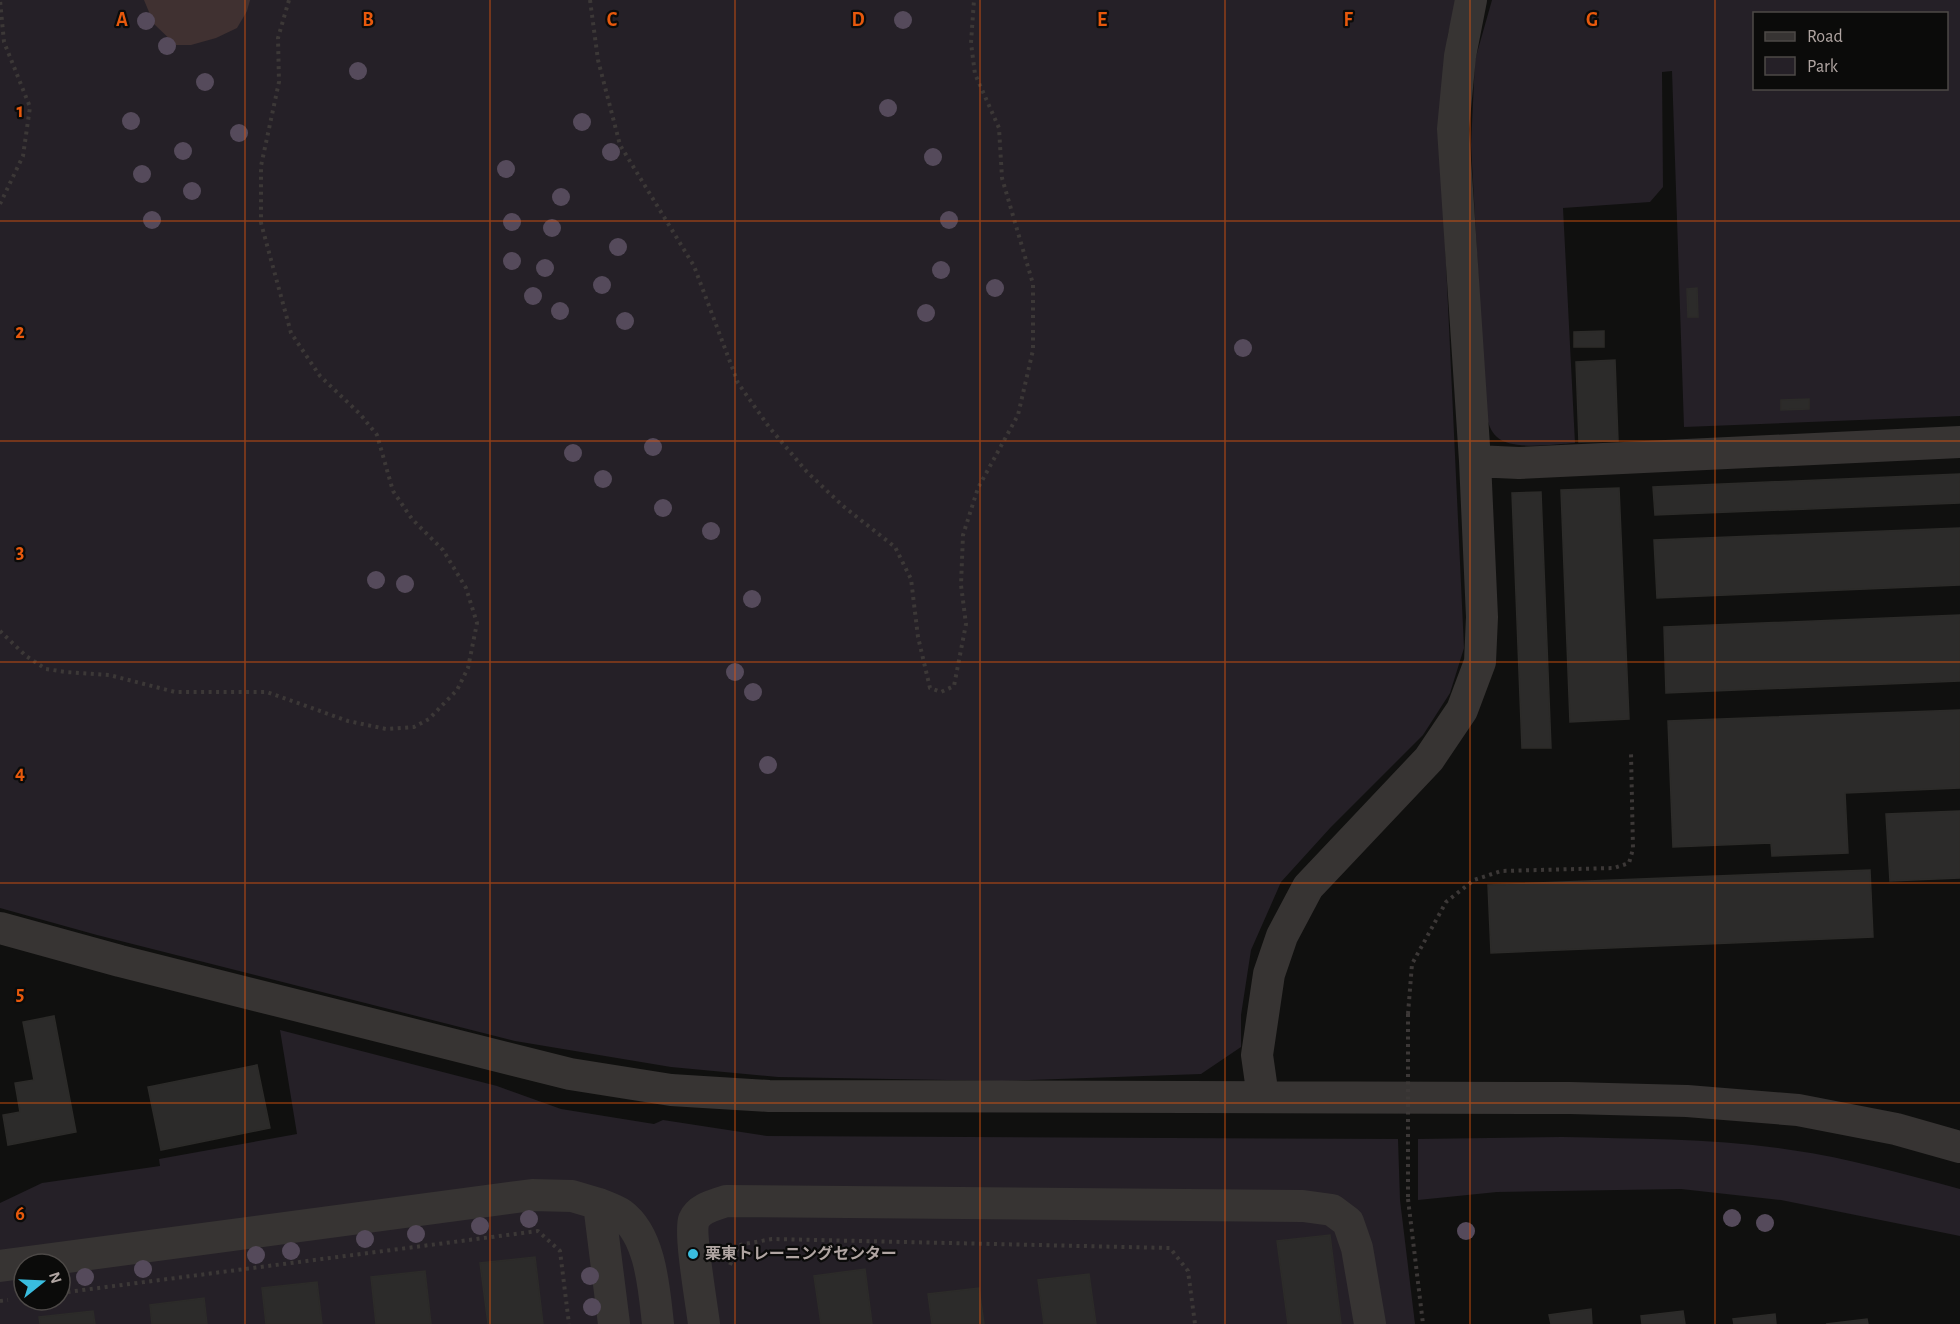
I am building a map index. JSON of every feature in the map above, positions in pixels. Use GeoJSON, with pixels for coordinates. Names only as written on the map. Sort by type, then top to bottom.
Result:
{"type":"FeatureCollection","features":[{"type":"Feature","properties":{"kind":"street"},"geometry":{"type":"LineString","coordinates":[[1263,1097],[1257,1055],[1269,974],[1282,936],[1308,887],[1429,759],[1462,710],[1480,662],[1482,617],[1475,461],[1453,129],[1460,56],[1471,0]]}},
{"type":"Feature","properties":{"kind":"street"},"geometry":{"type":"LineString","coordinates":[[1475,461],[1519,463],[1960,442]]}},
{"type":"Feature","properties":{"kind":"street"},"geometry":{"type":"LineString","coordinates":[[0,928],[155,970],[570,1074],[671,1090],[769,1096],[1570,1098],[1687,1101],[1798,1110],[1896,1129],[1960,1147]]}},
{"type":"Feature","properties":{"kind":"street"},"geometry":{"type":"LineString","coordinates":[[0,1266],[532,1195],[572,1196],[620,1213],[636,1230],[646,1251],[658,1324]]}},
{"type":"Feature","properties":{"kind":"street"},"geometry":{"type":"LineString","coordinates":[[704,1324],[693,1236],[694,1220],[705,1208],[726,1201],[1303,1206],[1332,1210],[1348,1222],[1357,1248],[1370,1324]]}},
{"type":"Feature","properties":{"kind":"street"},"geometry":{"type":"LineString","coordinates":[[599,1204],[614,1324]]}},
{"type":"Feature","properties":{"kind":"path"},"geometry":{"type":"LineString","coordinates":[[0,0],[4,42],[30,107],[23,156],[0,204]]}},
{"type":"Feature","properties":{"kind":"path"},"geometry":{"type":"LineString","coordinates":[[0,631],[26,656],[46,669],[109,675],[175,692],[267,692],[348,721],[386,729],[414,727],[429,719],[457,690],[468,668],[477,623],[466,588],[443,550],[412,519],[393,491],[377,435],[360,414],[320,376],[291,333],[261,223],[261,166],[279,82],[278,38],[289,0]]}},
{"type":"Feature","properties":{"kind":"path"},"geometry":{"type":"LineString","coordinates":[[590,0],[598,60],[620,145],[694,266],[738,383],[769,427],[807,472],[843,506],[895,547],[911,579],[918,637],[930,688],[941,692],[954,686],[966,624],[961,585],[963,535],[978,488],[1018,415],[1033,350],[1033,284],[1002,178],[999,128],[975,74],[971,43],[974,0]]}},
{"type":"Feature","properties":{"kind":"path"},"geometry":{"type":"LineString","coordinates":[[1424,1324],[1408,1199],[1408,1014],[1412,964],[1446,902],[1474,880],[1501,871],[1614,868],[1629,863],[1633,849],[1630,753]]}},
{"type":"Feature","properties":{"kind":"path"},"geometry":{"type":"LineString","coordinates":[[72,1291],[538,1231],[560,1251],[569,1324]]}},
{"type":"Feature","properties":{"kind":"path"},"geometry":{"type":"LineString","coordinates":[[729,1266],[739,1245],[772,1239],[1170,1248],[1188,1271],[1195,1324]]}},
{"type":"Feature","properties":{"kind":"green space"},"geometry":{"type":"Polygon","coordinates":[[[0,0],[1458,0],[1448,34],[1440,134],[1464,648],[1450,693],[1423,735],[1331,827],[1281,882],[1251,950],[1241,1015],[1241,1047],[1201,1074],[1002,1081],[778,1077],[671,1067],[515,1041],[97,935],[0,908],[0,0]]]}},
{"type":"Feature","properties":{"kind":"green space"},"geometry":{"type":"Polygon","coordinates":[[[1492,0],[1960,0],[1960,416],[1684,427],[1672,71],[1662,72],[1663,187],[1650,202],[1563,208],[1575,443],[1523,445],[1504,441],[1491,430],[1486,416],[1471,145],[1475,60],[1492,0]]]}},
{"type":"Feature","properties":{"kind":"green space","name":"栗東トレーニングセンター"},"geometry":{"type":"Polygon","coordinates":[[[280,1030],[497,1086],[561,1109],[654,1124],[663,1120],[767,1136],[1398,1139],[1400,1200],[1415,1324],[0,1324],[0,1203],[42,1183],[160,1166],[159,1159],[297,1134],[280,1030]]]}},
{"type":"Feature","properties":{"kind":"green space"},"geometry":{"type":"Polygon","coordinates":[[[1562,1137],[1734,1143],[1812,1153],[1876,1167],[1960,1189],[1960,1236],[1781,1200],[1681,1189],[1497,1192],[1418,1200],[1418,1139],[1562,1137]]]}},
{"type":"Feature","properties":{"kind":"shaded area"},"geometry":{"type":"Polygon","coordinates":[[[144,0],[250,0],[247,11],[237,28],[216,38],[191,45],[176,45],[154,24],[144,0]]]}},
{"type":"Feature","properties":{"kind":"building"},"geometry":{"type":"Polygon","coordinates":[[[1697,288],[1698,317],[1688,317],[1687,289],[1697,288]]]}},
{"type":"Feature","properties":{"kind":"building"},"geometry":{"type":"Polygon","coordinates":[[[1604,331],[1604,347],[1574,347],[1574,332],[1604,331]]]}},
{"type":"Feature","properties":{"kind":"building"},"geometry":{"type":"Polygon","coordinates":[[[1615,360],[1618,441],[1579,442],[1576,362],[1615,360]]]}},
{"type":"Feature","properties":{"kind":"building"},"geometry":{"type":"Polygon","coordinates":[[[1809,399],[1809,409],[1781,410],[1781,400],[1809,399]]]}},
{"type":"Feature","properties":{"kind":"building"},"geometry":{"type":"Polygon","coordinates":[[[1960,474],[1960,503],[1655,515],[1653,487],[1960,474]]]}},
{"type":"Feature","properties":{"kind":"building"},"geometry":{"type":"Polygon","coordinates":[[[1619,488],[1629,719],[1570,722],[1561,490],[1619,488]]]}},
{"type":"Feature","properties":{"kind":"building"},"geometry":{"type":"Polygon","coordinates":[[[1541,492],[1551,748],[1522,748],[1512,493],[1541,492]]]}},
{"type":"Feature","properties":{"kind":"building"},"geometry":{"type":"Polygon","coordinates":[[[1960,528],[1960,585],[1657,598],[1654,540],[1960,528]]]}},
{"type":"Feature","properties":{"kind":"building"},"geometry":{"type":"Polygon","coordinates":[[[1960,615],[1960,681],[1666,693],[1664,627],[1960,615]]]}},
{"type":"Feature","properties":{"kind":"building"},"geometry":{"type":"Polygon","coordinates":[[[1960,710],[1960,788],[1845,793],[1848,853],[1772,856],[1771,843],[1673,847],[1668,721],[1960,710]]]}},
{"type":"Feature","properties":{"kind":"building"},"geometry":{"type":"Polygon","coordinates":[[[1960,811],[1960,878],[1890,881],[1886,814],[1960,811]]]}},
{"type":"Feature","properties":{"kind":"building"},"geometry":{"type":"Polygon","coordinates":[[[1870,870],[1873,937],[1491,953],[1488,885],[1870,870]]]}},
{"type":"Feature","properties":{"kind":"building"},"geometry":{"type":"Polygon","coordinates":[[[54,1016],[76,1132],[8,1145],[3,1115],[20,1112],[15,1083],[34,1080],[23,1022],[54,1016]]]}},
{"type":"Feature","properties":{"kind":"building"},"geometry":{"type":"Polygon","coordinates":[[[257,1065],[270,1128],[161,1150],[148,1087],[257,1065]]]}},
{"type":"Feature","properties":{"kind":"building"},"geometry":{"type":"Polygon","coordinates":[[[1330,1235],[1341,1324],[1288,1324],[1277,1241],[1330,1235]]]}},
{"type":"Feature","properties":{"kind":"building"},"geometry":{"type":"Polygon","coordinates":[[[535,1257],[543,1324],[488,1324],[480,1263],[535,1257]]]}},
{"type":"Feature","properties":{"kind":"building"},"geometry":{"type":"Polygon","coordinates":[[[865,1269],[872,1324],[821,1324],[814,1276],[865,1269]]]}},
{"type":"Feature","properties":{"kind":"building"},"geometry":{"type":"Polygon","coordinates":[[[425,1271],[431,1324],[376,1324],[371,1277],[425,1271]]]}},
{"type":"Feature","properties":{"kind":"building"},"geometry":{"type":"Polygon","coordinates":[[[1089,1274],[1096,1324],[1044,1324],[1038,1280],[1089,1274]]]}},
{"type":"Feature","properties":{"kind":"building"},"geometry":{"type":"Polygon","coordinates":[[[317,1282],[322,1324],[266,1324],[262,1288],[317,1282]]]}},
{"type":"Feature","properties":{"kind":"building"},"geometry":{"type":"Polygon","coordinates":[[[979,1288],[984,1324],[932,1324],[928,1294],[979,1288]]]}},
{"type":"Feature","properties":{"kind":"building"},"geometry":{"type":"Polygon","coordinates":[[[204,1298],[207,1324],[152,1324],[150,1305],[204,1298]]]}},
{"type":"Feature","properties":{"kind":"building"},"geometry":{"type":"Polygon","coordinates":[[[1591,1309],[1592,1324],[1551,1324],[1549,1315],[1591,1309]]]}},
{"type":"Feature","properties":{"kind":"building"},"geometry":{"type":"Polygon","coordinates":[[[93,1311],[95,1324],[40,1324],[39,1317],[93,1311]]]}},
{"type":"Feature","properties":{"kind":"building"},"geometry":{"type":"Polygon","coordinates":[[[1683,1311],[1685,1324],[1642,1324],[1641,1316],[1683,1311]]]}},
{"type":"Feature","properties":{"kind":"building"},"geometry":{"type":"Polygon","coordinates":[[[1775,1314],[1776,1324],[1734,1324],[1733,1319],[1775,1314]]]}},
{"type":"Feature","properties":{"kind":"building"},"geometry":{"type":"Polygon","coordinates":[[[1867,1319],[1868,1324],[1826,1324],[1867,1319]]]}},
{"type":"Feature","properties":{"kind":"place","name":"栗東トレーニングセンター"},"geometry":{"type":"Point","coordinates":[693,1254]}}]}
